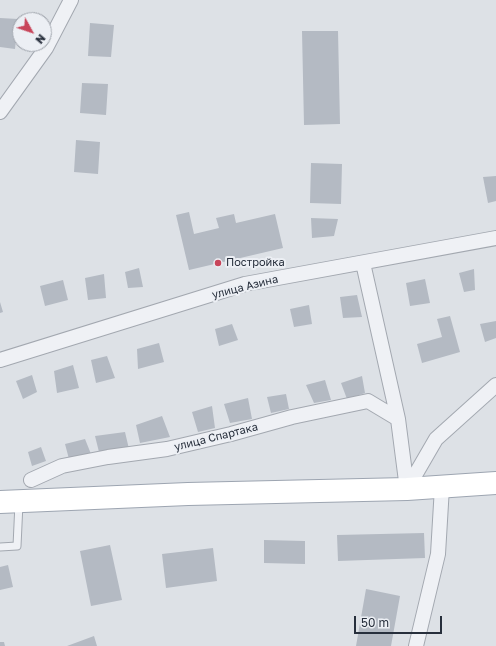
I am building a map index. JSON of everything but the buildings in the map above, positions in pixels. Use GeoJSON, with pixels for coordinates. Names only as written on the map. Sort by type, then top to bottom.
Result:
{"type":"FeatureCollection","features":[{"type":"Feature","properties":{"kind":"main road"},"geometry":{"type":"LineString","coordinates":[[9,502],[188,494],[442,488],[496,483]]}},
{"type":"Feature","properties":{"kind":"street"},"geometry":{"type":"LineString","coordinates":[[0,112],[46,48],[71,0]]}},
{"type":"Feature","properties":{"kind":"street","name":"улица Азина"},"geometry":{"type":"LineString","coordinates":[[0,360],[246,284],[496,238]]}},
{"type":"Feature","properties":{"kind":"street"},"geometry":{"type":"LineString","coordinates":[[363,263],[398,419],[407,489]]}},
{"type":"Feature","properties":{"kind":"street"},"geometry":{"type":"LineString","coordinates":[[407,489],[436,439],[496,385]]}},
{"type":"Feature","properties":{"kind":"street","name":"улица Спартака"},"geometry":{"type":"LineString","coordinates":[[31,480],[62,466],[108,457],[167,449],[231,434],[292,417],[368,401],[398,419]]}},
{"type":"Feature","properties":{"kind":"street"},"geometry":{"type":"LineString","coordinates":[[416,646],[438,554],[442,488]]}},
{"type":"Feature","properties":{"kind":"lane"},"geometry":{"type":"LineString","coordinates":[[0,547],[17,546],[9,502]]}},
{"type":"Feature","properties":{"kind":"place","name":"Постройка"},"geometry":{"type":"Point","coordinates":[218,263]}}]}
